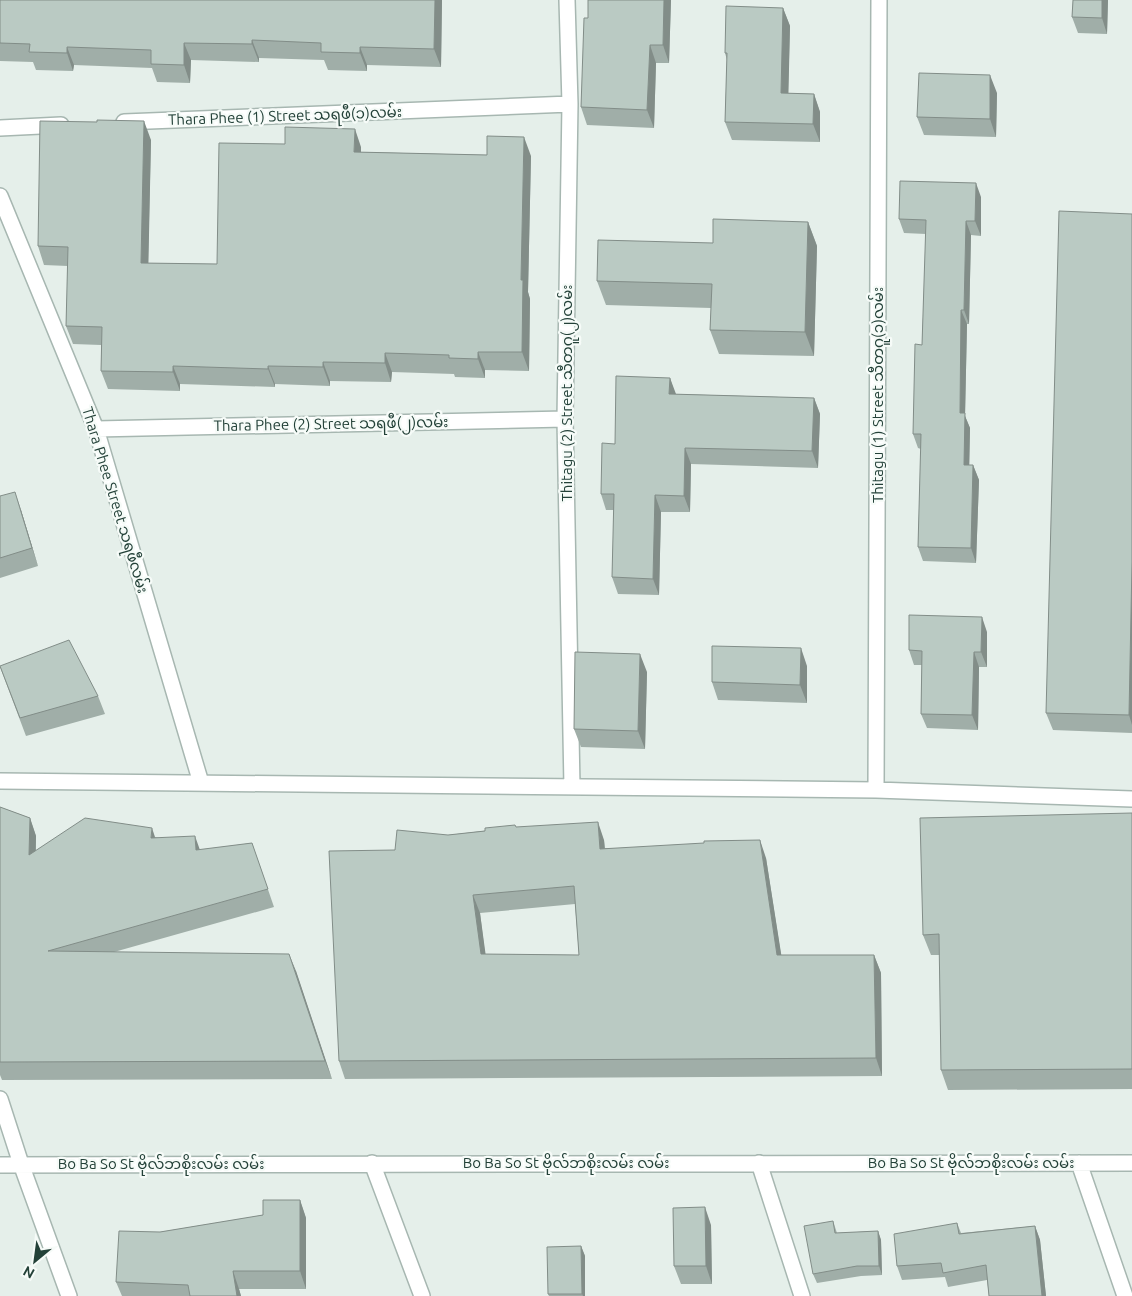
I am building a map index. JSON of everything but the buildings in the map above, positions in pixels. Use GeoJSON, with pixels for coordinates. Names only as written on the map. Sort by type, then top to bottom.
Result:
{"type":"FeatureCollection","features":[{"type":"Feature","properties":{"kind":"street","name":"Thitagu (2) Street သီတဂူ(၂)လမ်း"},"geometry":{"type":"LineString","coordinates":[[567,0],[570,104],[565,419],[572,787]]}},
{"type":"Feature","properties":{"kind":"street","name":"Thitagu (1) Street သီတဂူ(၁)လမ်း"},"geometry":{"type":"LineString","coordinates":[[876,790],[880,0]]}},
{"type":"Feature","properties":{"kind":"street","name":"Thara Phee (1) Street သရဖီ(၁)လမ်း"},"geometry":{"type":"LineString","coordinates":[[108,123],[570,104]]}},
{"type":"Feature","properties":{"kind":"street"},"geometry":{"type":"LineString","coordinates":[[0,128],[79,124]]}},
{"type":"Feature","properties":{"kind":"street","name":"Thara Phee Street သရဖီလမ်း"},"geometry":{"type":"LineString","coordinates":[[0,196],[96,429],[201,783]]}},
{"type":"Feature","properties":{"kind":"street","name":"Thara Phee (2) Street သရဖီ(၂)လမ်း"},"geometry":{"type":"LineString","coordinates":[[96,429],[565,419]]}},
{"type":"Feature","properties":{"kind":"street"},"geometry":{"type":"LineString","coordinates":[[0,781],[876,790],[1132,799]]}},
{"type":"Feature","properties":{"kind":"street"},"geometry":{"type":"LineString","coordinates":[[0,1099],[21,1164],[69,1296]]}},
{"type":"Feature","properties":{"kind":"street"},"geometry":{"type":"LineString","coordinates":[[759,1163],[802,1296]]}},
{"type":"Feature","properties":{"kind":"street"},"geometry":{"type":"LineString","coordinates":[[1079,1163],[1125,1296]]}},
{"type":"Feature","properties":{"kind":"street","name":"Bo Ba So St ဗိုလ်ဘစိုးလမ်း လမ်း"},"geometry":{"type":"LineString","coordinates":[[0,1165],[1132,1163]]}},
{"type":"Feature","properties":{"kind":"street"},"geometry":{"type":"LineString","coordinates":[[372,1164],[422,1296]]}}]}
